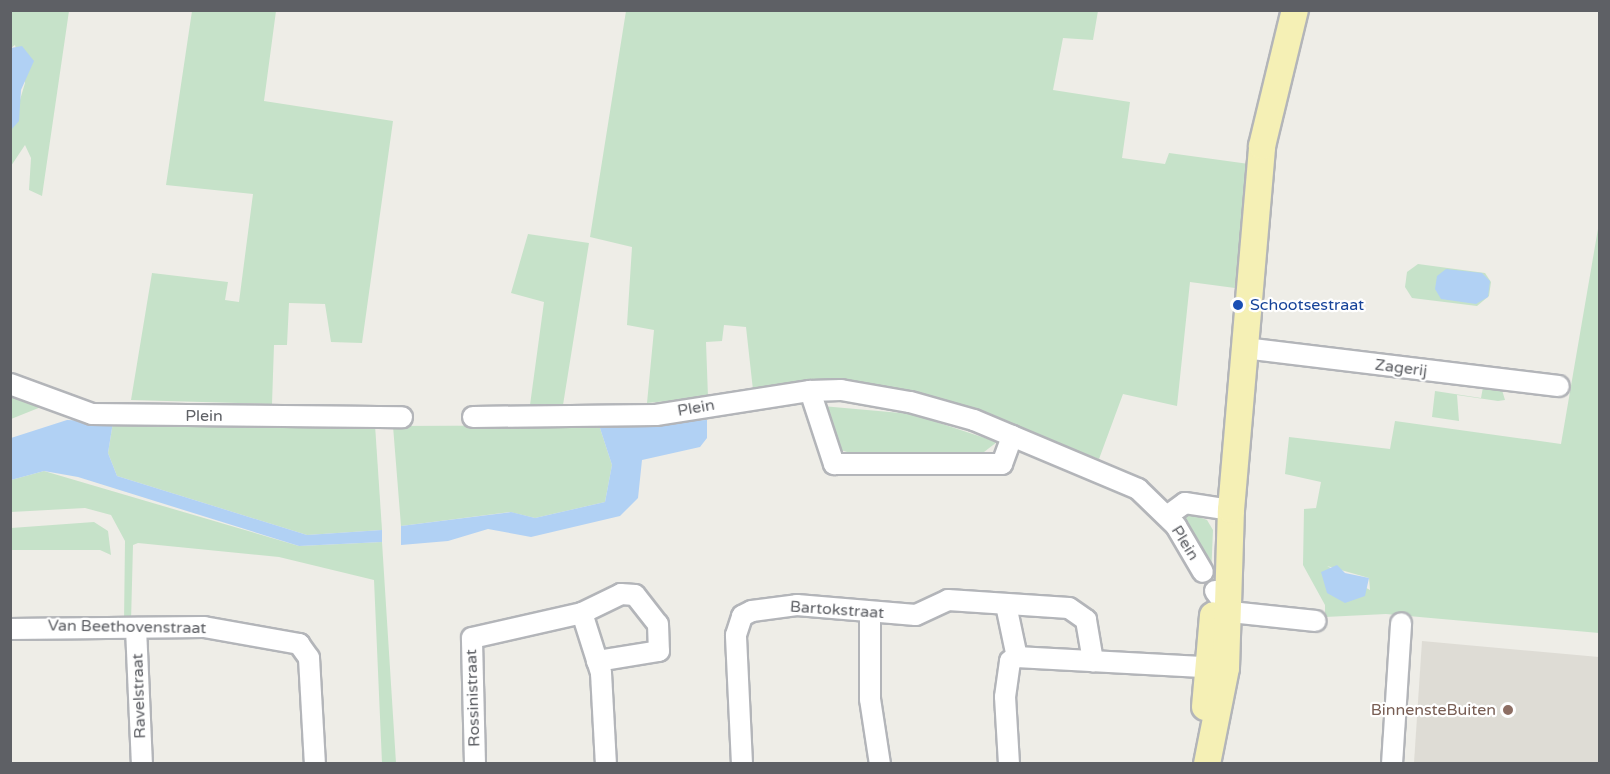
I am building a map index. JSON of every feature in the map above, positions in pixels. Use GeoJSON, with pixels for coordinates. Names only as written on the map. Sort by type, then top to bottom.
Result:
{"type":"FeatureCollection","features":[{"type":"Feature","properties":{"kind":"main road"},"geometry":{"type":"LineString","coordinates":[[1205,764],[1217,668],[1231,612],[1231,518],[1262,146],[1277,72],[1295,10]]}},
{"type":"Feature","properties":{"kind":"main road"},"geometry":{"type":"LineString","coordinates":[[1217,668],[1209,581],[1231,518]]}},
{"type":"Feature","properties":{"kind":"street","name":"Zagerij"},"geometry":{"type":"LineString","coordinates":[[1244,348],[1559,386]]}},
{"type":"Feature","properties":{"kind":"street","name":"Plein"},"geometry":{"type":"LineString","coordinates":[[10,384],[92,414],[402,417]]}},
{"type":"Feature","properties":{"kind":"street","name":"Plein"},"geometry":{"type":"LineString","coordinates":[[473,417],[656,415],[810,391],[841,390],[910,402],[1012,436],[1138,489],[1167,516],[1231,612]]}},
{"type":"Feature","properties":{"kind":"street"},"geometry":{"type":"LineString","coordinates":[[810,391],[834,464],[1002,464],[1012,436]]}},
{"type":"Feature","properties":{"kind":"street","name":"Plein"},"geometry":{"type":"LineString","coordinates":[[1167,516],[1185,503],[1231,518]]}},
{"type":"Feature","properties":{"kind":"street","name":"Rossinistraat"},"geometry":{"type":"LineString","coordinates":[[475,764],[472,638],[582,613],[621,594],[635,596],[658,624],[659,651],[597,661]]}},
{"type":"Feature","properties":{"kind":"street","name":"Bartokstraat"},"geometry":{"type":"LineString","coordinates":[[742,764],[736,635],[742,616],[797,605],[870,613],[916,615],[948,600],[1069,608],[1086,621],[1093,661]]}},
{"type":"Feature","properties":{"kind":"street"},"geometry":{"type":"LineString","coordinates":[[1006,605],[1017,657]]}},
{"type":"Feature","properties":{"kind":"street"},"geometry":{"type":"LineString","coordinates":[[1231,612],[1316,621]]}},
{"type":"Feature","properties":{"kind":"street"},"geometry":{"type":"LineString","coordinates":[[582,613],[597,661],[606,764]]}},
{"type":"Feature","properties":{"kind":"street"},"geometry":{"type":"LineString","coordinates":[[870,613],[870,699],[880,764]]}},
{"type":"Feature","properties":{"kind":"street"},"geometry":{"type":"LineString","coordinates":[[1392,764],[1401,623]]}},
{"type":"Feature","properties":{"kind":"street","name":"Van Beethovenstraat"},"geometry":{"type":"LineString","coordinates":[[10,629],[204,627],[304,647],[315,764]]}},
{"type":"Feature","properties":{"kind":"street","name":"Ravelstraat"},"geometry":{"type":"LineString","coordinates":[[136,628],[142,764]]}},
{"type":"Feature","properties":{"kind":"street"},"geometry":{"type":"LineString","coordinates":[[1010,764],[1005,697],[1010,661],[1017,657],[1217,668]]}},
{"type":"Feature","properties":{"kind":"shaded area","name":"BinnensteBuiten"},"geometry":{"type":"Polygon","coordinates":[[[1422,641],[1599,657],[1599,763],[1414,763],[1422,641]]]}},
{"type":"Feature","properties":{"kind":"green space"},"geometry":{"type":"Polygon","coordinates":[[[11,11],[69,11],[42,196],[29,190],[31,158],[25,145],[11,166],[11,130],[25,83],[15,45],[11,48],[11,11]]]}},
{"type":"Feature","properties":{"kind":"green space"},"geometry":{"type":"Polygon","coordinates":[[[192,11],[276,11],[264,101],[393,121],[362,343],[331,342],[325,304],[289,303],[287,345],[274,345],[272,404],[131,400],[152,273],[228,282],[225,300],[239,302],[253,194],[166,185],[192,11]]]}},
{"type":"Feature","properties":{"kind":"green space"},"geometry":{"type":"Polygon","coordinates":[[[626,11],[1098,11],[1093,40],[1063,38],[1053,90],[1130,102],[1122,158],[1165,164],[1169,153],[1249,164],[1235,288],[1190,282],[1177,406],[1123,394],[1099,459],[952,404],[808,384],[753,390],[746,327],[724,325],[722,341],[706,342],[708,397],[647,403],[654,330],[627,325],[632,247],[590,237],[626,11]]]}},
{"type":"Feature","properties":{"kind":"green space"},"geometry":{"type":"Polygon","coordinates":[[[1599,223],[1599,633],[1386,614],[1325,617],[1325,605],[1303,565],[1304,509],[1316,508],[1321,482],[1285,474],[1289,437],[1390,449],[1395,421],[1561,444],[1599,223]],[[1327,566],[1370,590],[1369,578],[1327,566]]]}},
{"type":"Feature","properties":{"kind":"green space"},"geometry":{"type":"Polygon","coordinates":[[[528,234],[589,243],[563,405],[530,405],[544,302],[511,293],[528,234]]]}},
{"type":"Feature","properties":{"kind":"green space"},"geometry":{"type":"Polygon","coordinates":[[[1418,264],[1485,273],[1491,282],[1489,296],[1477,306],[1412,298],[1405,287],[1407,272],[1418,264]]]}},
{"type":"Feature","properties":{"kind":"green space"},"geometry":{"type":"Polygon","coordinates":[[[1483,387],[1502,390],[1505,400],[1498,401],[1457,395],[1459,421],[1432,417],[1435,391],[1481,398],[1483,387]]]}},
{"type":"Feature","properties":{"kind":"green space"},"geometry":{"type":"Polygon","coordinates":[[[11,393],[41,407],[11,419],[11,393]]]}},
{"type":"Feature","properties":{"kind":"green space"},"geometry":{"type":"Polygon","coordinates":[[[822,406],[912,414],[997,442],[984,452],[854,454],[837,449],[822,406]]]}},
{"type":"Feature","properties":{"kind":"green space"},"geometry":{"type":"Polygon","coordinates":[[[113,422],[375,425],[382,530],[307,535],[117,476],[108,453],[113,422]]]}},
{"type":"Feature","properties":{"kind":"green space"},"geometry":{"type":"Polygon","coordinates":[[[599,425],[612,465],[605,502],[535,518],[510,512],[401,526],[393,426],[599,425]]]}},
{"type":"Feature","properties":{"kind":"green space"},"geometry":{"type":"Polygon","coordinates":[[[44,471],[299,546],[382,542],[396,763],[382,763],[374,580],[279,557],[138,543],[133,545],[131,622],[124,622],[125,541],[111,515],[85,508],[11,512],[11,480],[44,471]]]}},
{"type":"Feature","properties":{"kind":"green space"},"geometry":{"type":"Polygon","coordinates":[[[1177,509],[1207,520],[1213,530],[1211,576],[1177,509]]]}},
{"type":"Feature","properties":{"kind":"green space"},"geometry":{"type":"Polygon","coordinates":[[[94,522],[108,531],[111,555],[100,550],[11,550],[11,528],[94,522]]]}},
{"type":"Feature","properties":{"kind":"water"},"geometry":{"type":"Polygon","coordinates":[[[22,46],[34,61],[21,90],[19,121],[11,130],[11,48],[22,46]]]}},
{"type":"Feature","properties":{"kind":"water"},"geometry":{"type":"Polygon","coordinates":[[[1446,269],[1482,273],[1490,281],[1488,297],[1476,304],[1441,299],[1435,289],[1437,276],[1446,269]]]}},
{"type":"Feature","properties":{"kind":"water"},"geometry":{"type":"Polygon","coordinates":[[[67,420],[113,422],[108,453],[117,476],[307,535],[382,530],[382,542],[299,546],[78,477],[44,471],[11,480],[11,438],[67,420]]]}},
{"type":"Feature","properties":{"kind":"water"},"geometry":{"type":"Polygon","coordinates":[[[707,420],[707,438],[700,447],[642,460],[638,498],[620,516],[531,537],[488,529],[448,541],[401,545],[401,526],[511,512],[535,518],[605,502],[612,465],[599,425],[707,420]]]}},
{"type":"Feature","properties":{"kind":"water"},"geometry":{"type":"Polygon","coordinates":[[[1337,565],[1345,573],[1369,578],[1365,596],[1345,603],[1327,593],[1321,572],[1337,565]]]}},
{"type":"Feature","properties":{"kind":"place","name":"Schootsestraat"},"geometry":{"type":"Point","coordinates":[1238,305]}},
{"type":"Feature","properties":{"kind":"place","name":"BinnensteBuiten"},"geometry":{"type":"Point","coordinates":[1508,710]}}]}
